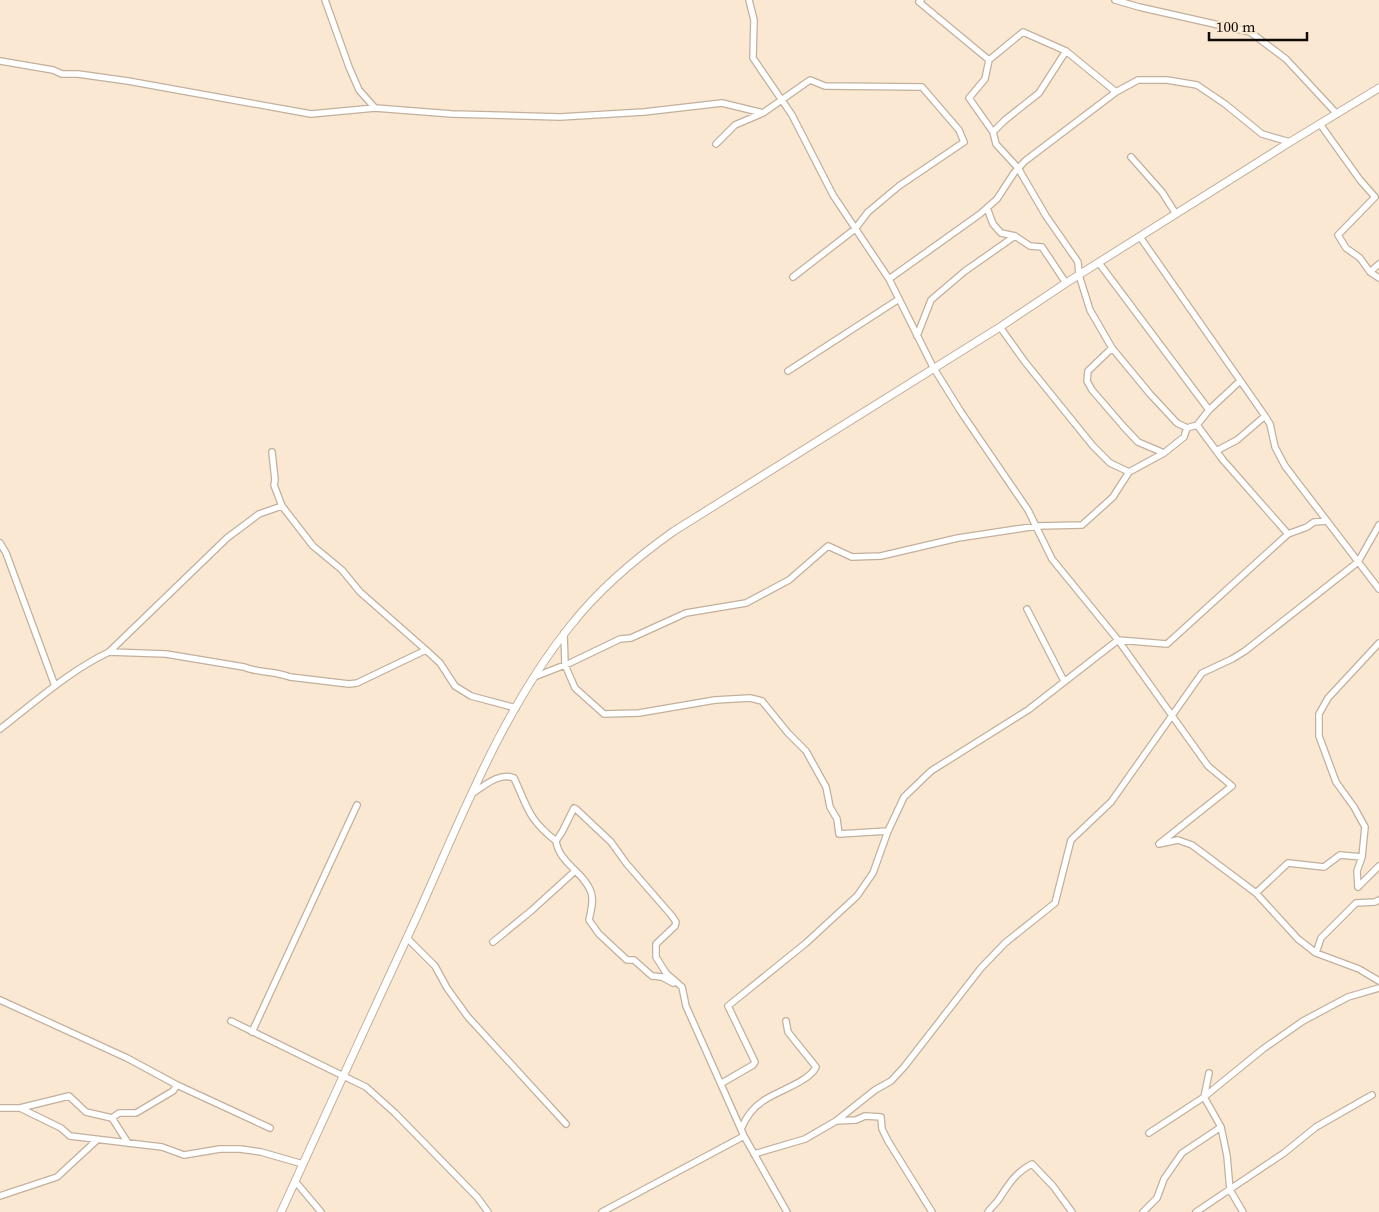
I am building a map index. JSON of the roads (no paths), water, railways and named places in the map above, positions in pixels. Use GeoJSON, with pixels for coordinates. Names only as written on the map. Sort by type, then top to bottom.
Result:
{"type":"FeatureCollection","features":[{"type":"Feature","properties":{"kind":"street"},"geometry":{"type":"LineString","coordinates":[[325,0],[359,90],[375,108]]}},
{"type":"Feature","properties":{"kind":"street"},"geometry":{"type":"LineString","coordinates":[[749,0],[754,20],[754,58],[792,115],[833,195],[889,279],[933,367],[961,412],[1028,510],[1052,559],[1118,640],[1208,766],[1232,786],[1159,844],[1178,840],[1192,845],[1256,893],[1298,939],[1316,953],[1358,969],[1379,981]]}},
{"type":"Feature","properties":{"kind":"street"},"geometry":{"type":"LineString","coordinates":[[921,0],[919,2],[989,60]]}},
{"type":"Feature","properties":{"kind":"street"},"geometry":{"type":"LineString","coordinates":[[1115,0],[1250,32],[1286,59],[1337,114]]}},
{"type":"Feature","properties":{"kind":"street"},"geometry":{"type":"LineString","coordinates":[[1116,92],[1066,51],[1023,32],[989,60],[985,79],[970,98],[993,132],[996,144],[1018,168],[1046,216],[1078,262],[1079,275],[1090,310],[1112,348],[1170,416],[1177,423],[1187,428],[1197,425],[1209,410],[1240,381]]}},
{"type":"Feature","properties":{"kind":"street"},"geometry":{"type":"LineString","coordinates":[[993,132],[1039,92],[1066,51]]}},
{"type":"Feature","properties":{"kind":"street"},"geometry":{"type":"LineString","coordinates":[[0,62],[53,70],[62,74],[78,74],[128,81],[311,114],[375,108],[452,114],[560,117],[644,112],[722,103],[763,113]]}},
{"type":"Feature","properties":{"kind":"street"},"geometry":{"type":"LineString","coordinates":[[716,144],[735,125],[763,113],[810,80],[825,86],[922,87],[959,130],[964,142],[899,186],[868,212],[855,229],[793,277]]}},
{"type":"Feature","properties":{"kind":"street"},"geometry":{"type":"LineString","coordinates":[[889,279],[987,208],[997,199],[1025,161],[1116,92],[1138,80],[1168,80],[1197,85],[1262,134],[1290,142]]}},
{"type":"Feature","properties":{"kind":"street"},"geometry":{"type":"LineString","coordinates":[[281,1212],[492,751],[534,677],[564,634],[596,596],[646,551],[674,531],[933,367],[1000,327],[1066,282],[1290,142],[1377,92]]}},
{"type":"Feature","properties":{"kind":"street"},"geometry":{"type":"LineString","coordinates":[[1320,124],[1360,180],[1375,197],[1338,235],[1346,248],[1360,258],[1370,272],[1379,278]]}},
{"type":"Feature","properties":{"kind":"street"},"geometry":{"type":"LineString","coordinates":[[1131,157],[1162,192],[1176,214]]}},
{"type":"Feature","properties":{"kind":"street"},"geometry":{"type":"LineString","coordinates":[[987,208],[993,224],[1001,233],[1015,236],[1030,246],[1042,247],[1066,282]]}},
{"type":"Feature","properties":{"kind":"street"},"geometry":{"type":"LineString","coordinates":[[917,336],[931,300],[965,271],[1015,236]]}},
{"type":"Feature","properties":{"kind":"street"},"geometry":{"type":"LineString","coordinates":[[1140,237],[1265,416],[1270,424],[1275,447],[1285,466],[1379,589]]}},
{"type":"Feature","properties":{"kind":"street"},"geometry":{"type":"LineString","coordinates":[[1099,263],[1209,410]]}},
{"type":"Feature","properties":{"kind":"street"},"geometry":{"type":"LineString","coordinates":[[1370,272],[1379,264]]}},
{"type":"Feature","properties":{"kind":"street"},"geometry":{"type":"LineString","coordinates":[[788,371],[899,299]]}},
{"type":"Feature","properties":{"kind":"street"},"geometry":{"type":"LineString","coordinates":[[1000,327],[1025,362],[1093,446],[1110,463],[1129,472]]}},
{"type":"Feature","properties":{"kind":"street"},"geometry":{"type":"LineString","coordinates":[[1112,348],[1088,371],[1088,381],[1092,390],[1138,442],[1164,453]]}},
{"type":"Feature","properties":{"kind":"street"},"geometry":{"type":"LineString","coordinates":[[1216,451],[1237,440],[1265,416]]}},
{"type":"Feature","properties":{"kind":"street"},"geometry":{"type":"LineString","coordinates":[[1197,425],[1216,451],[1288,534]]}},
{"type":"Feature","properties":{"kind":"street"},"geometry":{"type":"LineString","coordinates":[[534,677],[565,665],[620,638],[631,638],[686,613],[746,603],[790,580],[828,546],[852,557],[881,556],[958,538],[1037,526],[1082,525],[1113,497],[1129,472],[1164,453],[1184,437],[1187,428]]}},
{"type":"Feature","properties":{"kind":"street"},"geometry":{"type":"LineString","coordinates":[[272,452],[274,485],[282,506],[313,546],[342,570],[360,592],[440,663],[455,686],[471,696],[516,708]]}},
{"type":"Feature","properties":{"kind":"street"},"geometry":{"type":"LineString","coordinates":[[0,729],[55,686],[91,661],[109,652],[227,538],[260,514],[282,506]]}},
{"type":"Feature","properties":{"kind":"street"},"geometry":{"type":"LineString","coordinates":[[722,1083],[755,1062],[728,1006],[806,943],[857,896],[873,873],[888,831],[904,797],[932,771],[1004,726],[1118,640],[1167,644],[1288,534],[1307,527],[1314,522],[1327,521]]}},
{"type":"Feature","properties":{"kind":"street"},"geometry":{"type":"LineString","coordinates":[[754,1154],[805,1139],[836,1121],[875,1090],[891,1081],[981,968],[1005,944],[1055,903],[1071,840],[1111,802],[1202,672],[1245,651],[1358,562],[1379,525]]}},
{"type":"Feature","properties":{"kind":"street"},"geometry":{"type":"LineString","coordinates":[[0,543],[6,553],[55,686]]}},
{"type":"Feature","properties":{"kind":"street"},"geometry":{"type":"LineString","coordinates":[[1027,609],[1064,681]]}},
{"type":"Feature","properties":{"kind":"street"},"geometry":{"type":"LineString","coordinates":[[564,634],[565,665],[575,688],[604,714],[639,713],[724,700],[750,698],[762,701],[788,733],[806,751],[826,787],[830,807],[837,819],[839,834],[888,831]]}},
{"type":"Feature","properties":{"kind":"street"},"geometry":{"type":"LineString","coordinates":[[1379,643],[1328,698],[1319,714],[1319,736],[1336,782],[1354,807],[1365,827],[1362,857],[1357,871],[1358,887],[1379,866]]}},
{"type":"Feature","properties":{"kind":"street"},"geometry":{"type":"LineString","coordinates":[[109,652],[166,654],[290,677],[349,684],[356,683],[426,650]]}},
{"type":"Feature","properties":{"kind":"street"},"geometry":{"type":"LineString","coordinates":[[473,793],[494,779],[509,776],[514,778],[529,813],[540,829],[556,841]]}},
{"type":"Feature","properties":{"kind":"street"},"geometry":{"type":"LineString","coordinates":[[252,1032],[357,805]]}},
{"type":"Feature","properties":{"kind":"street"},"geometry":{"type":"LineString","coordinates":[[682,987],[662,977],[652,976],[634,960],[627,960],[600,934],[589,920],[592,893],[587,884],[557,850],[556,841],[574,808],[611,842],[626,863],[676,922],[675,926],[656,944],[656,957],[666,974],[682,987],[686,1006],[722,1083],[744,1136],[787,1212]]}},
{"type":"Feature","properties":{"kind":"street"},"geometry":{"type":"LineString","coordinates":[[1256,893],[1288,863],[1324,867],[1340,855],[1362,857]]}},
{"type":"Feature","properties":{"kind":"street"},"geometry":{"type":"LineString","coordinates":[[493,942],[575,871]]}},
{"type":"Feature","properties":{"kind":"street"},"geometry":{"type":"LineString","coordinates":[[1316,953],[1321,938],[1356,903],[1379,900]]}},
{"type":"Feature","properties":{"kind":"street"},"geometry":{"type":"LineString","coordinates":[[407,938],[434,966],[468,1017],[566,1124]]}},
{"type":"Feature","properties":{"kind":"street"},"geometry":{"type":"LineString","coordinates":[[1149,1133],[1204,1097],[1263,1049],[1303,1021],[1348,997],[1379,988]]}},
{"type":"Feature","properties":{"kind":"street"},"geometry":{"type":"LineString","coordinates":[[0,1000],[127,1058],[177,1086],[270,1128]]}},
{"type":"Feature","properties":{"kind":"street"},"geometry":{"type":"LineString","coordinates":[[230,1021],[366,1087],[395,1113],[477,1197],[488,1212]]}},
{"type":"Feature","properties":{"kind":"street"},"geometry":{"type":"LineString","coordinates":[[741,1129],[746,1117],[755,1107],[804,1079],[816,1067],[788,1032],[786,1021]]}},
{"type":"Feature","properties":{"kind":"street"},"geometry":{"type":"LineString","coordinates":[[1209,1073],[1204,1097],[1221,1127],[1227,1156],[1230,1190],[1243,1212]]}},
{"type":"Feature","properties":{"kind":"street"},"geometry":{"type":"LineString","coordinates":[[112,1118],[119,1113],[136,1113],[177,1086]]}},
{"type":"Feature","properties":{"kind":"street"},"geometry":{"type":"LineString","coordinates":[[1196,1212],[1284,1153],[1316,1127],[1372,1095]]}},
{"type":"Feature","properties":{"kind":"street"},"geometry":{"type":"LineString","coordinates":[[0,1108],[20,1108],[69,1096],[86,1112],[112,1118],[128,1144]]}},
{"type":"Feature","properties":{"kind":"street"},"geometry":{"type":"LineString","coordinates":[[20,1108],[61,1128],[70,1136],[162,1147],[184,1155],[220,1149],[240,1149],[260,1152],[303,1164]]}},
{"type":"Feature","properties":{"kind":"street"},"geometry":{"type":"LineString","coordinates":[[836,1121],[856,1120],[865,1116],[875,1115],[881,1117],[882,1130],[932,1212]]}},
{"type":"Feature","properties":{"kind":"street"},"geometry":{"type":"LineString","coordinates":[[1144,1212],[1157,1198],[1164,1179],[1182,1152],[1221,1127]]}},
{"type":"Feature","properties":{"kind":"street"},"geometry":{"type":"LineString","coordinates":[[602,1212],[744,1136]]}},
{"type":"Feature","properties":{"kind":"street"},"geometry":{"type":"LineString","coordinates":[[0,1196],[57,1177],[98,1140]]}},
{"type":"Feature","properties":{"kind":"street"},"geometry":{"type":"LineString","coordinates":[[988,1212],[1022,1169],[1032,1164],[1053,1186],[1072,1212]]}},
{"type":"Feature","properties":{"kind":"street"},"geometry":{"type":"LineString","coordinates":[[295,1181],[321,1212]]}}]}
